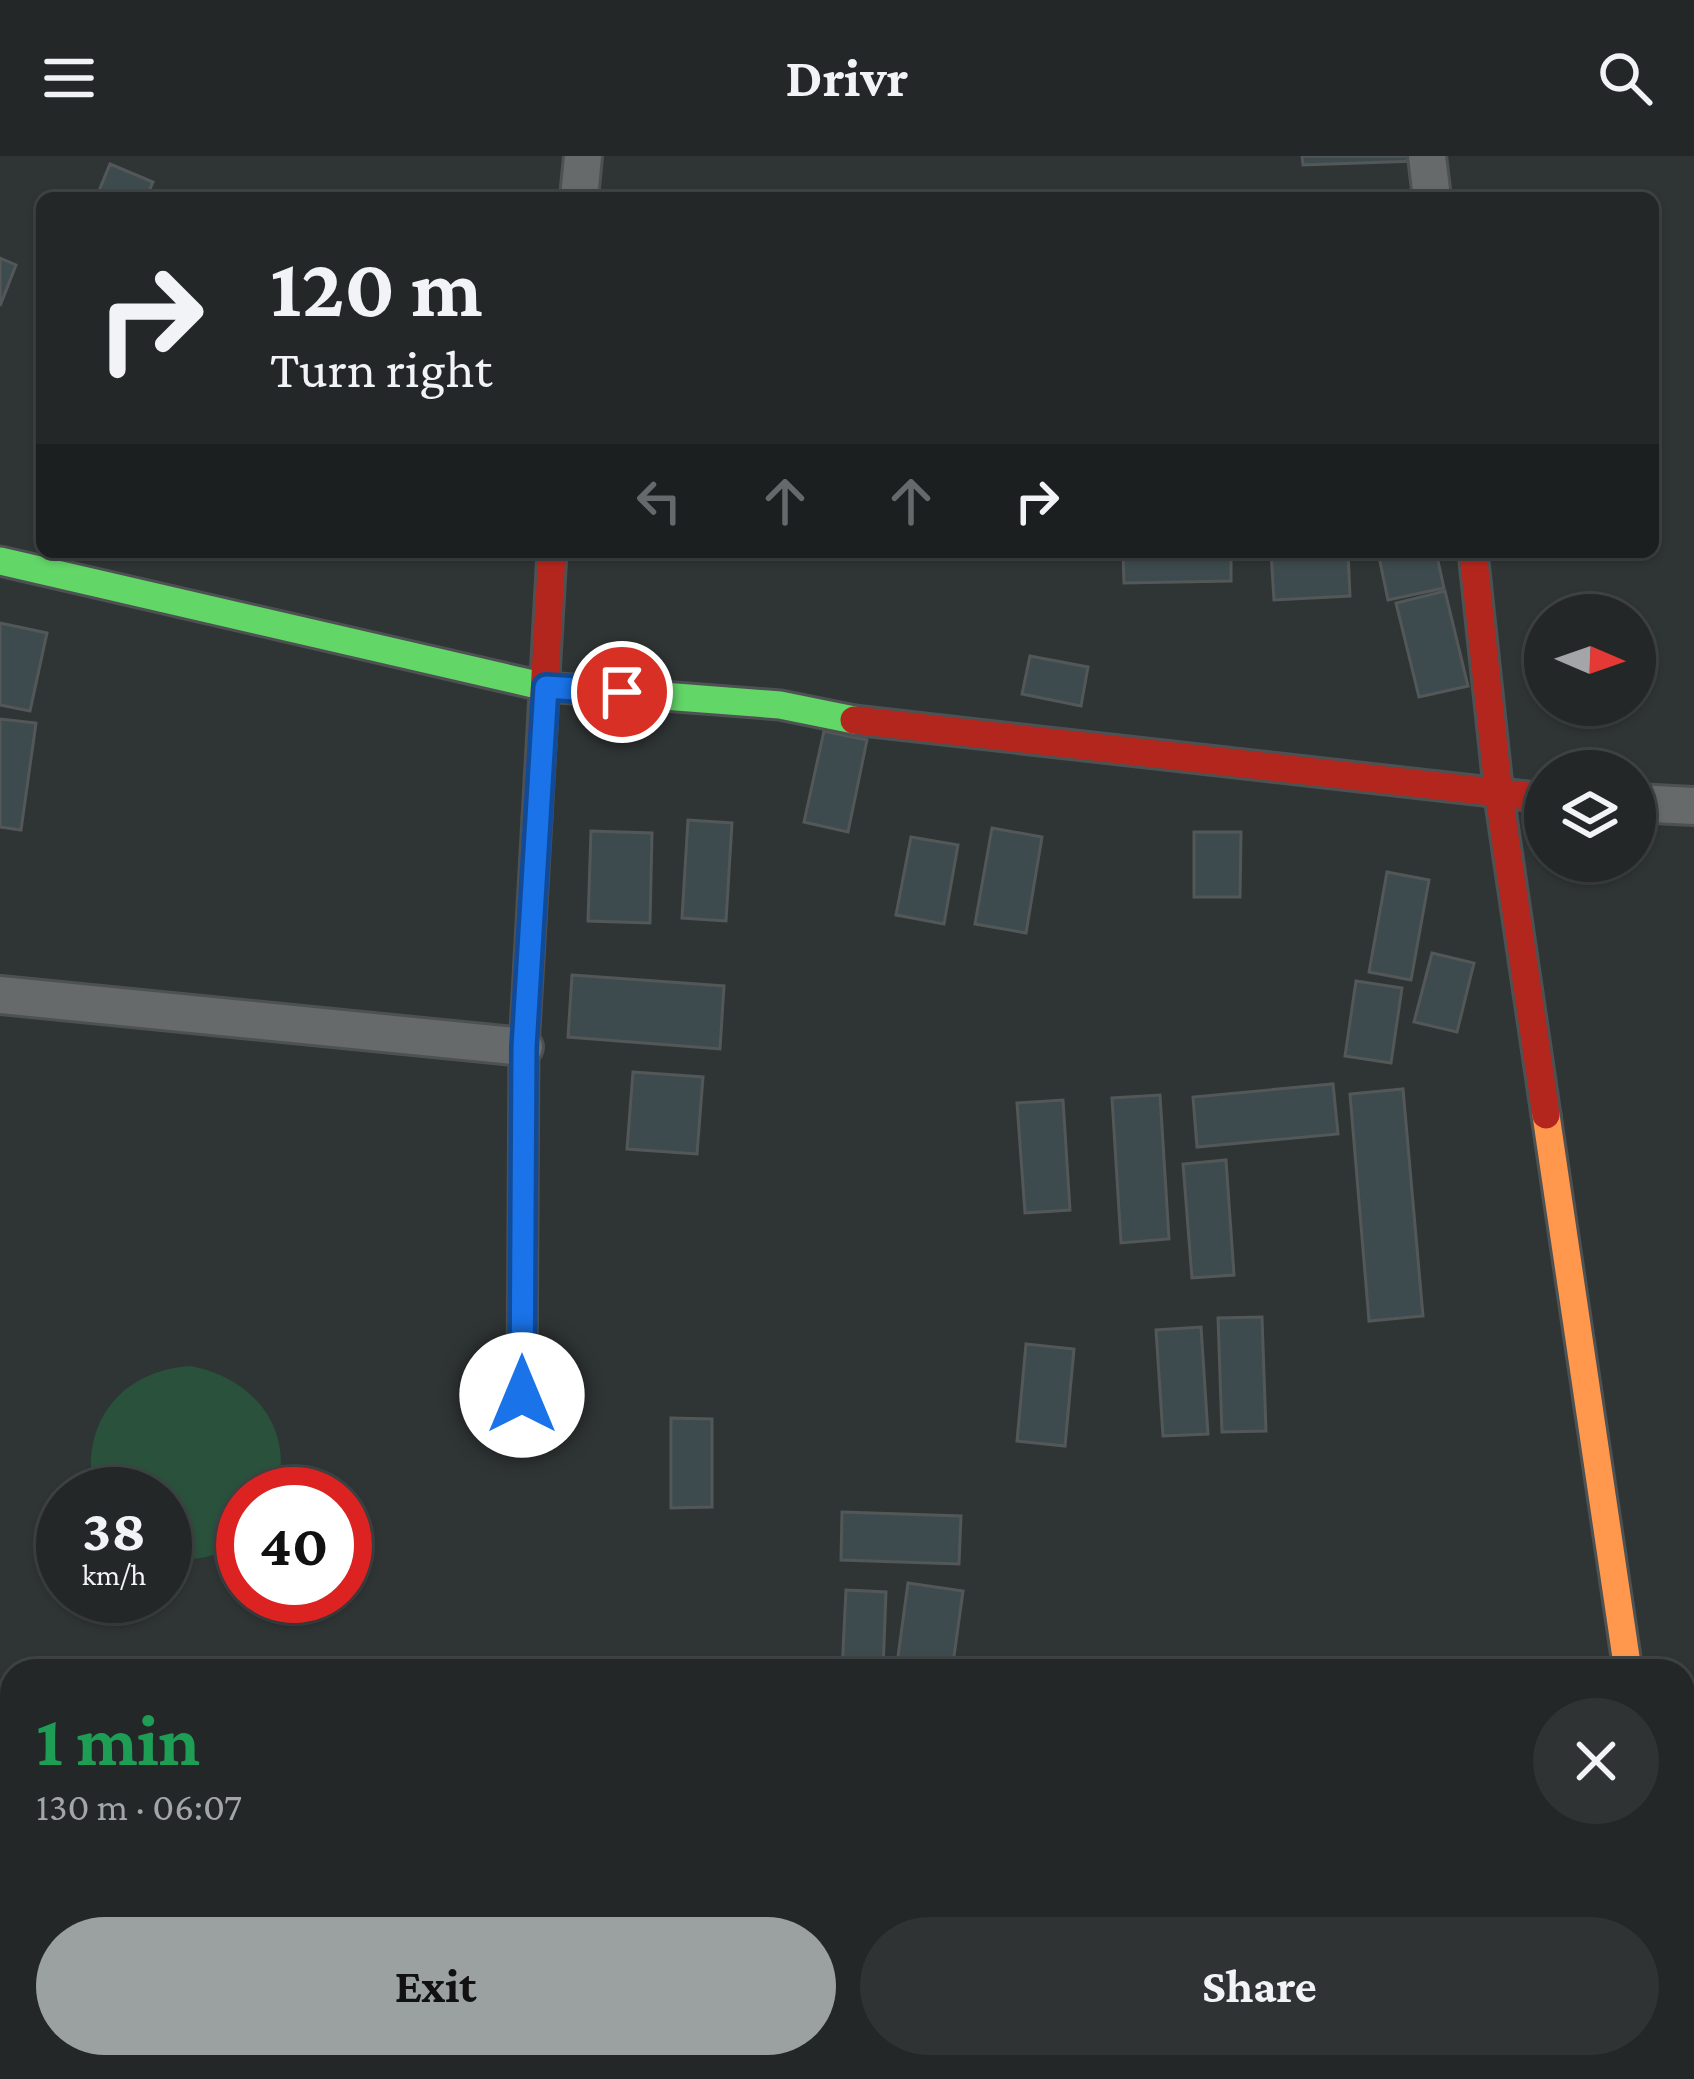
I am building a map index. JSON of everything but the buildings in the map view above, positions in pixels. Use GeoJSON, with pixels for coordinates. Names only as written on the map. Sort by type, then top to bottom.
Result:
{"type":"FeatureCollection","features":[{"type":"Feature","properties":{"kind":"street"},"geometry":{"type":"LineString","coordinates":[[580,192],[584,156]]}},
{"type":"Feature","properties":{"kind":"street"},"geometry":{"type":"LineString","coordinates":[[1427,156],[1431,192]]}},
{"type":"Feature","properties":{"kind":"street"},"geometry":{"type":"LineString","coordinates":[[522,1395],[524,1047],[552,558]]}},
{"type":"Feature","properties":{"kind":"street"},"geometry":{"type":"LineString","coordinates":[[1474,558],[1498,796],[1626,1659]]}},
{"type":"Feature","properties":{"kind":"street"},"geometry":{"type":"LineString","coordinates":[[0,561],[546,687],[780,705],[850,718],[1524,797]]}},
{"type":"Feature","properties":{"kind":"street"},"geometry":{"type":"LineString","coordinates":[[1656,804],[1694,806]]}},
{"type":"Feature","properties":{"kind":"street"},"geometry":{"type":"LineString","coordinates":[[0,994],[524,1047]]}},
{"type":"Feature","properties":{"kind":"green space"},"geometry":{"type":"Polygon","coordinates":[[[190,1366],[233,1382],[264,1410],[280,1448],[281,1467],[216,1467],[216,1554],[196,1559],[192,1559],[192,1467],[91,1467],[99,1424],[110,1406],[143,1378],[190,1366]]]}},
{"type":"Feature","properties":{"kind":"traffic: fast"},"geometry":{"type":"LineString","coordinates":[[0,561],[546,687],[780,705],[854,720]]}},
{"type":"Feature","properties":{"kind":"traffic: fast"},"geometry":{"type":"LineString","coordinates":[[522,1395],[524,1047],[537,818]]}},
{"type":"Feature","properties":{"kind":"traffic: slow"},"geometry":{"type":"LineString","coordinates":[[1546,1115],[1626,1659]]}},
{"type":"Feature","properties":{"kind":"traffic: jam"},"geometry":{"type":"LineString","coordinates":[[537,818],[552,558]]}},
{"type":"Feature","properties":{"kind":"traffic: jam"},"geometry":{"type":"LineString","coordinates":[[1474,558],[1499,796],[1546,1115]]}},
{"type":"Feature","properties":{"kind":"traffic: jam"},"geometry":{"type":"LineString","coordinates":[[854,720],[1524,796]]}},
{"type":"Feature","properties":{"kind":"route"},"geometry":{"type":"LineString","coordinates":[[522,1395],[524,1047],[546,687],[622,692]]}}]}
